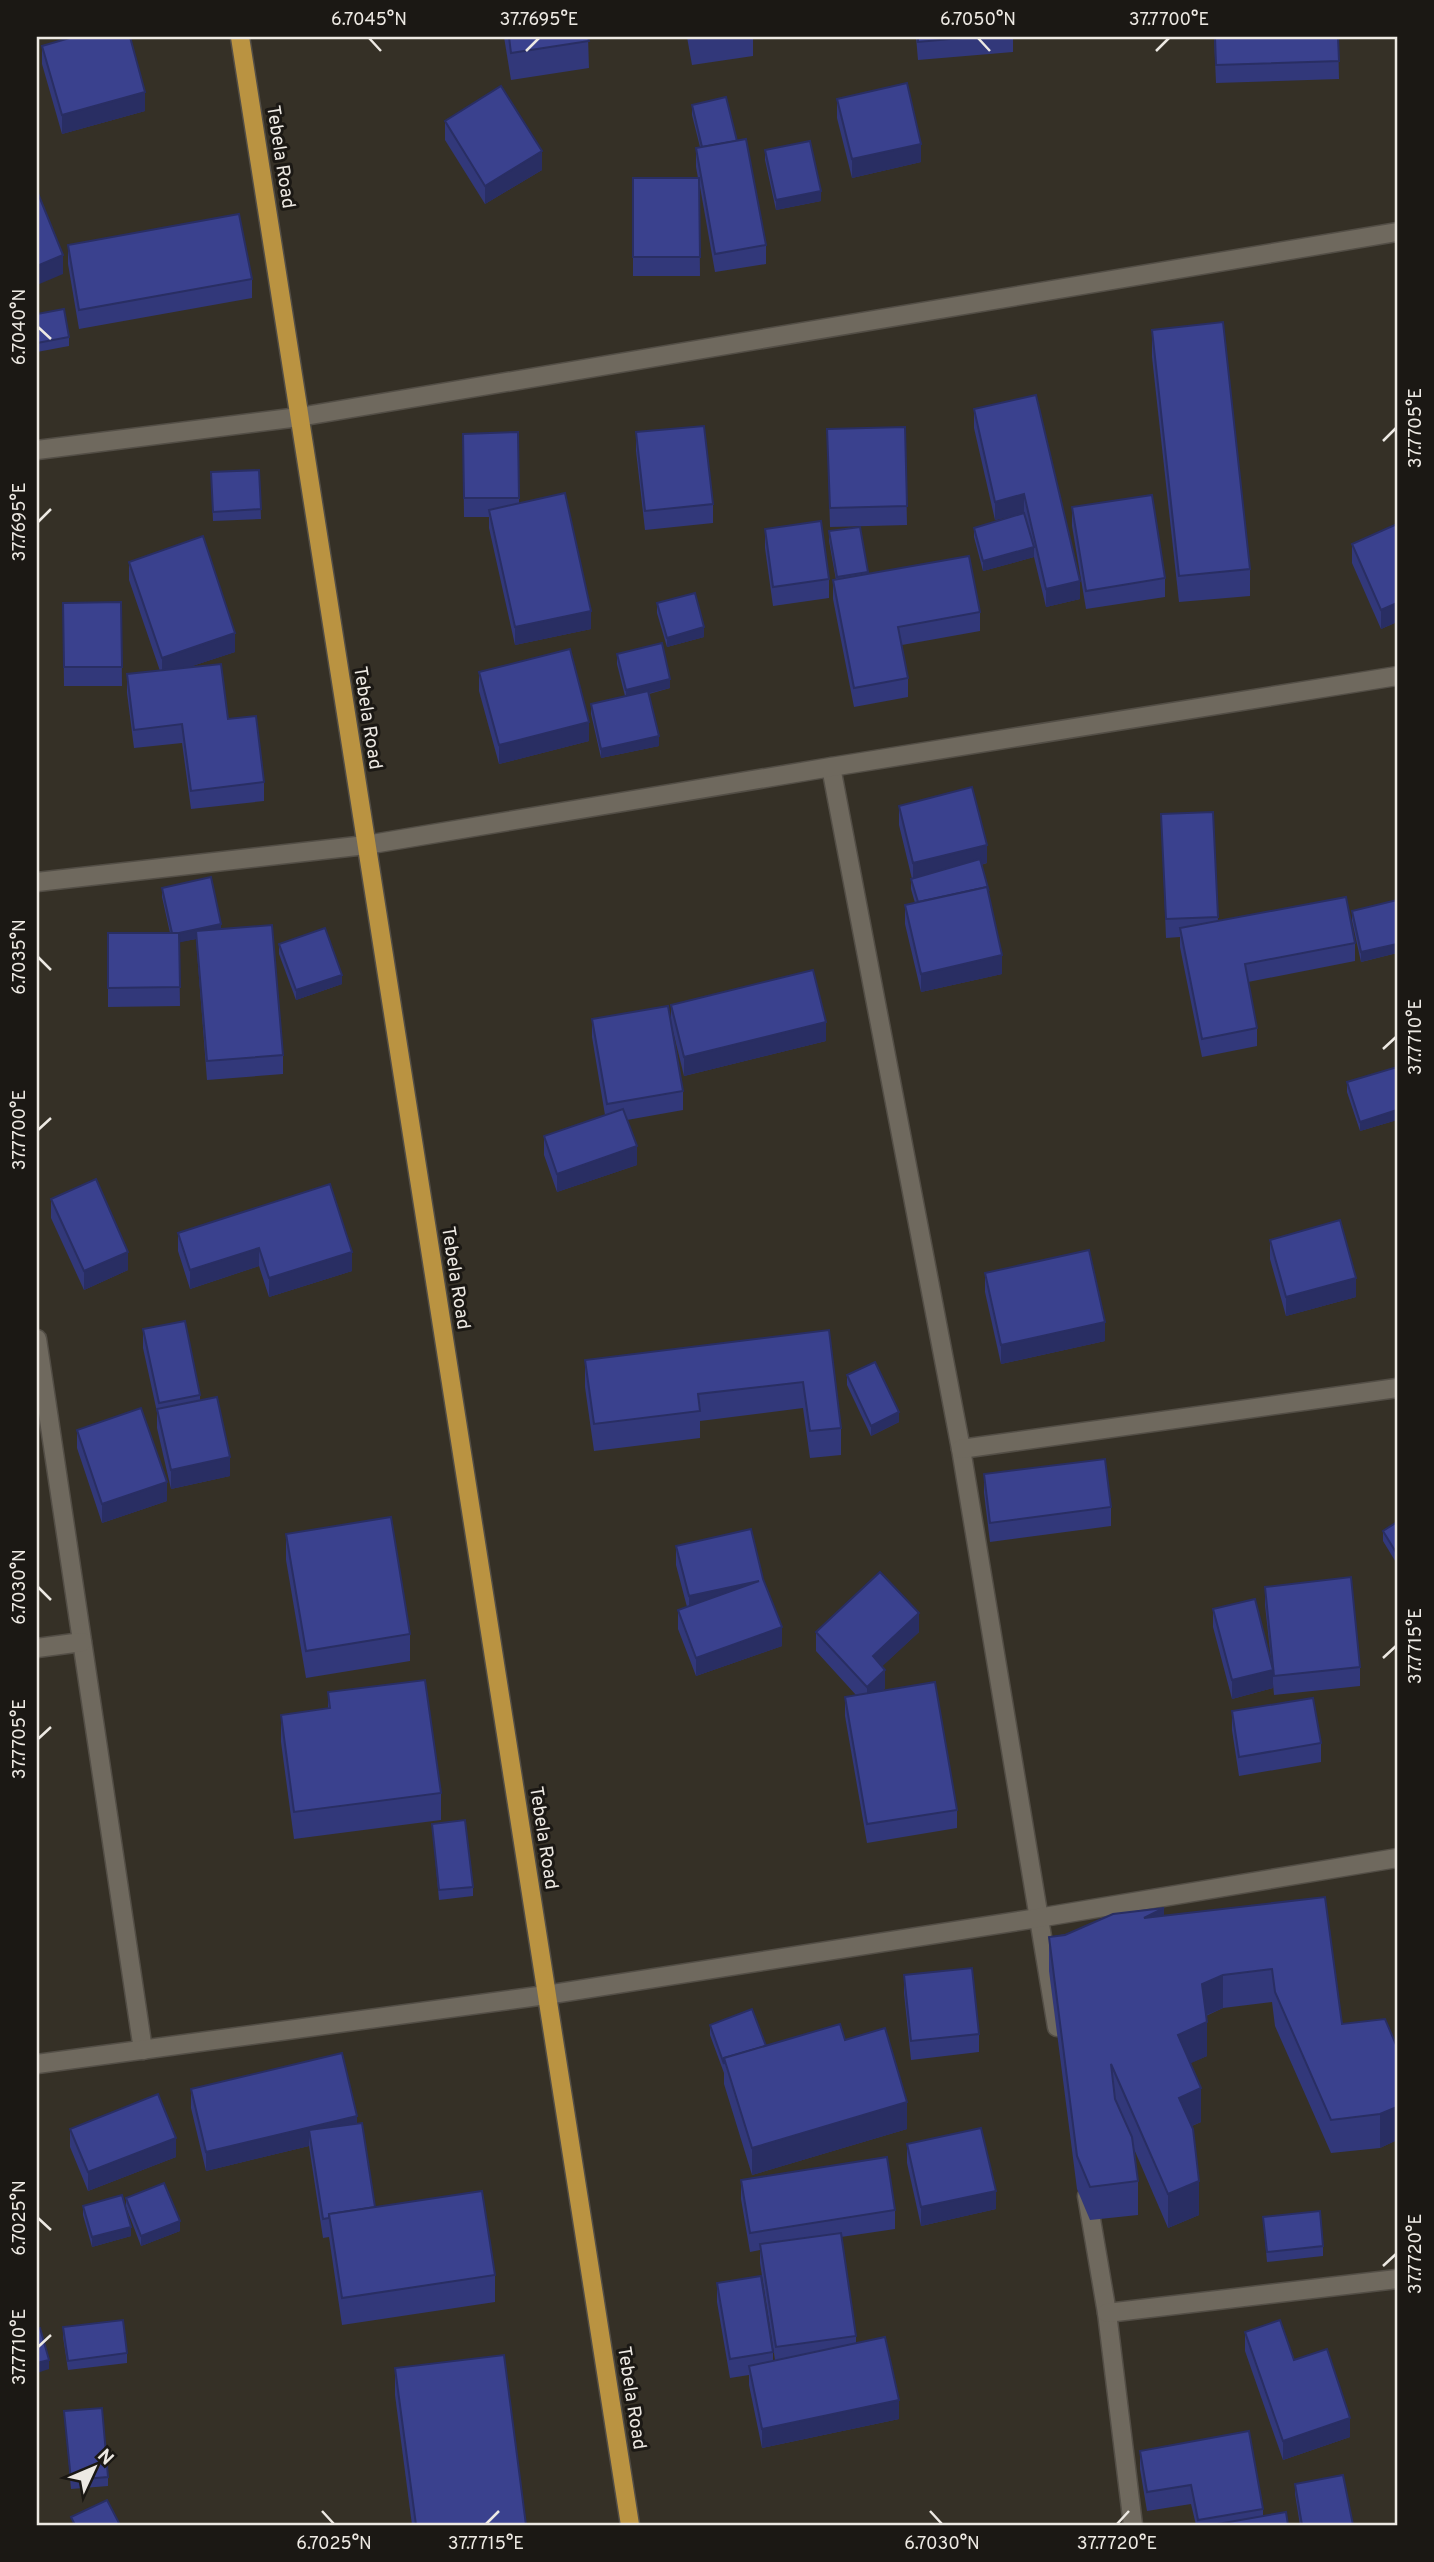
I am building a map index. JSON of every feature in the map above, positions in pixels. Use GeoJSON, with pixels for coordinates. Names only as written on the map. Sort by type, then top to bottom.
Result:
{"type":"FeatureCollection","features":[{"type":"Feature","properties":{"kind":"main road","name":"Tebela Road"},"geometry":{"type":"LineString","coordinates":[[240,37],[630,2525]]}},
{"type":"Feature","properties":{"kind":"street"},"geometry":{"type":"LineString","coordinates":[[37,450],[299,417],[1397,233]]}},
{"type":"Feature","properties":{"kind":"street"},"geometry":{"type":"LineString","coordinates":[[37,882],[366,845],[1397,676]]}},
{"type":"Feature","properties":{"kind":"street"},"geometry":{"type":"LineString","coordinates":[[831,767],[961,1449],[1060,2040]]}},
{"type":"Feature","properties":{"kind":"street"},"geometry":{"type":"LineString","coordinates":[[37,1339],[143,2050]]}},
{"type":"Feature","properties":{"kind":"street"},"geometry":{"type":"LineString","coordinates":[[961,1449],[1397,1388]]}},
{"type":"Feature","properties":{"kind":"street"},"geometry":{"type":"LineString","coordinates":[[37,1648],[82,1642]]}},
{"type":"Feature","properties":{"kind":"street"},"geometry":{"type":"LineString","coordinates":[[37,2064],[546,1995],[1038,1918],[1397,1858]]}},
{"type":"Feature","properties":{"kind":"street"},"geometry":{"type":"LineString","coordinates":[[1083,2177],[1107,2314],[1133,2525]]}},
{"type":"Feature","properties":{"kind":"street"},"geometry":{"type":"LineString","coordinates":[[1107,2314],[1397,2278]]}},
{"type":"Feature","properties":{"kind":"building"},"geometry":{"type":"Polygon","coordinates":[[[73,37],[130,37],[145,92],[62,115],[42,46],[73,37]]]}},
{"type":"Feature","properties":{"kind":"building"},"geometry":{"type":"Polygon","coordinates":[[[509,37],[588,37],[589,41],[511,53],[509,37]]]}},
{"type":"Feature","properties":{"kind":"building"},"geometry":{"type":"Polygon","coordinates":[[[918,37],[973,37],[918,42],[918,37]]]}},
{"type":"Feature","properties":{"kind":"building"},"geometry":{"type":"Polygon","coordinates":[[[1215,37],[1338,37],[1339,61],[1216,65],[1215,37]]]}},
{"type":"Feature","properties":{"kind":"building"},"geometry":{"type":"Polygon","coordinates":[[[907,83],[921,144],[852,159],[837,99],[907,83]]]}},
{"type":"Feature","properties":{"kind":"building"},"geometry":{"type":"Polygon","coordinates":[[[501,86],[542,151],[485,186],[445,121],[501,86]]]}},
{"type":"Feature","properties":{"kind":"building"},"geometry":{"type":"Polygon","coordinates":[[[726,97],[737,141],[702,147],[692,105],[726,97]]]}},
{"type":"Feature","properties":{"kind":"building"},"geometry":{"type":"Polygon","coordinates":[[[746,139],[766,245],[715,254],[696,148],[746,139]]]}},
{"type":"Feature","properties":{"kind":"building"},"geometry":{"type":"Polygon","coordinates":[[[810,141],[821,191],[776,200],[765,150],[810,141]]]}},
{"type":"Feature","properties":{"kind":"building"},"geometry":{"type":"Polygon","coordinates":[[[633,178],[699,178],[700,257],[633,257],[633,178]]]}},
{"type":"Feature","properties":{"kind":"building"},"geometry":{"type":"Polygon","coordinates":[[[37,191],[63,255],[37,266],[37,191]]]}},
{"type":"Feature","properties":{"kind":"building"},"geometry":{"type":"Polygon","coordinates":[[[239,214],[252,279],[79,310],[68,245],[239,214]]]}},
{"type":"Feature","properties":{"kind":"building"},"geometry":{"type":"Polygon","coordinates":[[[64,309],[69,337],[37,343],[37,314],[64,309]]]}},
{"type":"Feature","properties":{"kind":"building"},"geometry":{"type":"Polygon","coordinates":[[[1223,322],[1250,569],[1179,576],[1152,330],[1223,322]]]}},
{"type":"Feature","properties":{"kind":"building"},"geometry":{"type":"Polygon","coordinates":[[[1036,395],[1080,581],[1046,589],[1024,494],[995,502],[974,409],[1036,395]]]}},
{"type":"Feature","properties":{"kind":"building"},"geometry":{"type":"Polygon","coordinates":[[[704,426],[713,504],[645,511],[636,432],[704,426]]]}},
{"type":"Feature","properties":{"kind":"building"},"geometry":{"type":"Polygon","coordinates":[[[905,427],[907,506],[830,508],[827,429],[905,427]]]}},
{"type":"Feature","properties":{"kind":"building"},"geometry":{"type":"Polygon","coordinates":[[[518,432],[519,498],[464,498],[463,434],[518,432]]]}},
{"type":"Feature","properties":{"kind":"building"},"geometry":{"type":"Polygon","coordinates":[[[259,470],[261,509],[213,512],[211,472],[259,470]]]}},
{"type":"Feature","properties":{"kind":"building"},"geometry":{"type":"Polygon","coordinates":[[[565,493],[591,611],[515,627],[489,510],[565,493]]]}},
{"type":"Feature","properties":{"kind":"building"},"geometry":{"type":"Polygon","coordinates":[[[1152,495],[1165,578],[1086,591],[1072,507],[1152,495]]]}},
{"type":"Feature","properties":{"kind":"building"},"geometry":{"type":"Polygon","coordinates":[[[1024,513],[1034,547],[983,561],[974,528],[1024,513]]]}},
{"type":"Feature","properties":{"kind":"building"},"geometry":{"type":"Polygon","coordinates":[[[821,521],[829,579],[773,587],[765,529],[821,521]]]}},
{"type":"Feature","properties":{"kind":"building"},"geometry":{"type":"Polygon","coordinates":[[[1397,524],[1397,603],[1381,610],[1352,544],[1397,524]]]}},
{"type":"Feature","properties":{"kind":"building"},"geometry":{"type":"Polygon","coordinates":[[[860,527],[868,572],[837,577],[829,531],[860,527]]]}},
{"type":"Feature","properties":{"kind":"building"},"geometry":{"type":"Polygon","coordinates":[[[203,536],[235,633],[162,658],[129,562],[203,536]]]}},
{"type":"Feature","properties":{"kind":"building"},"geometry":{"type":"Polygon","coordinates":[[[969,556],[980,612],[898,627],[908,678],[854,688],[833,580],[969,556]]]}},
{"type":"Feature","properties":{"kind":"building"},"geometry":{"type":"Polygon","coordinates":[[[695,593],[704,627],[667,638],[657,603],[695,593]]]}},
{"type":"Feature","properties":{"kind":"building"},"geometry":{"type":"Polygon","coordinates":[[[121,602],[122,667],[64,667],[63,603],[121,602]]]}},
{"type":"Feature","properties":{"kind":"building"},"geometry":{"type":"Polygon","coordinates":[[[662,643],[670,679],[626,690],[617,654],[662,643]]]}},
{"type":"Feature","properties":{"kind":"building"},"geometry":{"type":"Polygon","coordinates":[[[570,649],[589,722],[499,745],[479,672],[570,649]]]}},
{"type":"Feature","properties":{"kind":"building"},"geometry":{"type":"Polygon","coordinates":[[[221,664],[228,719],[256,716],[264,782],[191,791],[182,724],[134,730],[127,674],[221,664]]]}},
{"type":"Feature","properties":{"kind":"building"},"geometry":{"type":"Polygon","coordinates":[[[648,691],[659,736],[601,749],[591,704],[648,691]]]}},
{"type":"Feature","properties":{"kind":"building"},"geometry":{"type":"Polygon","coordinates":[[[972,787],[987,845],[913,863],[899,806],[972,787]]]}},
{"type":"Feature","properties":{"kind":"building"},"geometry":{"type":"Polygon","coordinates":[[[1213,812],[1218,917],[1166,919],[1161,814],[1213,812]]]}},
{"type":"Feature","properties":{"kind":"building"},"geometry":{"type":"Polygon","coordinates":[[[980,859],[988,888],[918,902],[911,879],[980,859]]]}},
{"type":"Feature","properties":{"kind":"building"},"geometry":{"type":"Polygon","coordinates":[[[211,877],[221,924],[172,933],[162,888],[211,877]]]}},
{"type":"Feature","properties":{"kind":"building"},"geometry":{"type":"Polygon","coordinates":[[[987,887],[1002,955],[921,974],[905,905],[987,887]]]}},
{"type":"Feature","properties":{"kind":"building"},"geometry":{"type":"Polygon","coordinates":[[[1346,897],[1355,943],[1245,964],[1257,1028],[1202,1039],[1180,928],[1346,897]]]}},
{"type":"Feature","properties":{"kind":"building"},"geometry":{"type":"Polygon","coordinates":[[[1397,900],[1397,944],[1361,952],[1352,911],[1397,900]]]}},
{"type":"Feature","properties":{"kind":"building"},"geometry":{"type":"Polygon","coordinates":[[[272,925],[283,1055],[207,1061],[196,931],[272,925]]]}},
{"type":"Feature","properties":{"kind":"building"},"geometry":{"type":"Polygon","coordinates":[[[325,928],[342,975],[296,990],[279,944],[325,928]]]}},
{"type":"Feature","properties":{"kind":"building"},"geometry":{"type":"Polygon","coordinates":[[[108,933],[179,933],[180,987],[108,988],[108,933]]]}},
{"type":"Feature","properties":{"kind":"building"},"geometry":{"type":"Polygon","coordinates":[[[813,970],[826,1022],[684,1057],[671,1005],[813,970]]]}},
{"type":"Feature","properties":{"kind":"building"},"geometry":{"type":"Polygon","coordinates":[[[668,1006],[683,1091],[607,1104],[592,1019],[668,1006]]]}},
{"type":"Feature","properties":{"kind":"building"},"geometry":{"type":"Polygon","coordinates":[[[1397,1067],[1397,1110],[1360,1122],[1347,1082],[1397,1067]]]}},
{"type":"Feature","properties":{"kind":"building"},"geometry":{"type":"Polygon","coordinates":[[[623,1109],[637,1146],[557,1174],[544,1136],[623,1109]]]}},
{"type":"Feature","properties":{"kind":"building"},"geometry":{"type":"Polygon","coordinates":[[[96,1179],[128,1252],[84,1271],[51,1199],[96,1179]]]}},
{"type":"Feature","properties":{"kind":"building"},"geometry":{"type":"Polygon","coordinates":[[[330,1184],[352,1252],[269,1278],[259,1248],[190,1270],[178,1233],[330,1184]]]}},
{"type":"Feature","properties":{"kind":"building"},"geometry":{"type":"Polygon","coordinates":[[[1340,1220],[1356,1278],[1286,1297],[1270,1240],[1340,1220]]]}},
{"type":"Feature","properties":{"kind":"building"},"geometry":{"type":"Polygon","coordinates":[[[1089,1250],[1105,1322],[1001,1345],[985,1273],[1089,1250]]]}},
{"type":"Feature","properties":{"kind":"building"},"geometry":{"type":"Polygon","coordinates":[[[185,1321],[200,1395],[159,1403],[143,1329],[185,1321]]]}},
{"type":"Feature","properties":{"kind":"building"},"geometry":{"type":"Polygon","coordinates":[[[829,1330],[841,1428],[810,1431],[803,1382],[698,1394],[700,1411],[594,1424],[585,1360],[829,1330]]]}},
{"type":"Feature","properties":{"kind":"building"},"geometry":{"type":"Polygon","coordinates":[[[875,1362],[899,1412],[871,1426],[847,1375],[875,1362]]]}},
{"type":"Feature","properties":{"kind":"building"},"geometry":{"type":"Polygon","coordinates":[[[217,1397],[230,1457],[171,1470],[157,1409],[217,1397]]]}},
{"type":"Feature","properties":{"kind":"building"},"geometry":{"type":"Polygon","coordinates":[[[141,1408],[167,1482],[102,1504],[77,1430],[141,1408]]]}},
{"type":"Feature","properties":{"kind":"building"},"geometry":{"type":"Polygon","coordinates":[[[1105,1459],[1111,1507],[990,1523],[984,1474],[1105,1459]]]}},
{"type":"Feature","properties":{"kind":"building"},"geometry":{"type":"Polygon","coordinates":[[[391,1517],[410,1634],[306,1651],[286,1534],[391,1517]]]}},
{"type":"Feature","properties":{"kind":"building"},"geometry":{"type":"Polygon","coordinates":[[[1397,1522],[1397,1554],[1383,1531],[1397,1522]]]}},
{"type":"Feature","properties":{"kind":"building"},"geometry":{"type":"Polygon","coordinates":[[[751,1529],[763,1579],[782,1627],[696,1658],[678,1610],[759,1581],[689,1596],[676,1546],[751,1529]]]}},
{"type":"Feature","properties":{"kind":"building"},"geometry":{"type":"Polygon","coordinates":[[[880,1572],[919,1613],[873,1656],[885,1670],[867,1687],[816,1632],[880,1572]]]}},
{"type":"Feature","properties":{"kind":"building"},"geometry":{"type":"Polygon","coordinates":[[[1351,1577],[1360,1667],[1274,1676],[1265,1587],[1351,1577]]]}},
{"type":"Feature","properties":{"kind":"building"},"geometry":{"type":"Polygon","coordinates":[[[1255,1599],[1273,1670],[1232,1680],[1213,1609],[1255,1599]]]}},
{"type":"Feature","properties":{"kind":"building"},"geometry":{"type":"Polygon","coordinates":[[[425,1680],[441,1793],[294,1812],[281,1715],[330,1708],[328,1692],[425,1680]]]}},
{"type":"Feature","properties":{"kind":"building"},"geometry":{"type":"Polygon","coordinates":[[[935,1682],[957,1810],[867,1824],[845,1697],[935,1682]]]}},
{"type":"Feature","properties":{"kind":"building"},"geometry":{"type":"Polygon","coordinates":[[[1313,1698],[1321,1743],[1239,1757],[1232,1711],[1313,1698]]]}},
{"type":"Feature","properties":{"kind":"building"},"geometry":{"type":"Polygon","coordinates":[[[465,1820],[473,1887],[439,1890],[432,1824],[465,1820]]]}},
{"type":"Feature","properties":{"kind":"building"},"geometry":{"type":"Polygon","coordinates":[[[1325,1897],[1342,2024],[1385,2019],[1397,2047],[1397,2107],[1380,2114],[1331,2120],[1275,1992],[1272,1969],[1223,1975],[1202,1984],[1207,2022],[1178,2035],[1201,2088],[1179,2098],[1193,2129],[1199,2181],[1168,2194],[1111,2064],[1115,2099],[1132,2137],[1138,2181],[1090,2187],[1077,2156],[1049,1937],[1065,1935],[1113,1914],[1164,1908],[1144,1918],[1325,1897]]]}},
{"type":"Feature","properties":{"kind":"building"},"geometry":{"type":"Polygon","coordinates":[[[972,1968],[979,2034],[911,2041],[904,1975],[972,1968]]]}},
{"type":"Feature","properties":{"kind":"building"},"geometry":{"type":"Polygon","coordinates":[[[752,2009],[766,2046],[724,2058],[724,2064],[710,2025],[752,2009]]]}},
{"type":"Feature","properties":{"kind":"building"},"geometry":{"type":"Polygon","coordinates":[[[840,2024],[845,2040],[885,2028],[907,2102],[752,2148],[724,2058],[840,2024]]]}},
{"type":"Feature","properties":{"kind":"building"},"geometry":{"type":"Polygon","coordinates":[[[342,2053],[357,2116],[206,2152],[191,2089],[342,2053]]]}},
{"type":"Feature","properties":{"kind":"building"},"geometry":{"type":"Polygon","coordinates":[[[158,2094],[176,2138],[88,2172],[70,2129],[158,2094]]]}},
{"type":"Feature","properties":{"kind":"building"},"geometry":{"type":"Polygon","coordinates":[[[362,2123],[375,2207],[329,2214],[329,2218],[323,2219],[309,2130],[362,2123]]]}},
{"type":"Feature","properties":{"kind":"building"},"geometry":{"type":"Polygon","coordinates":[[[981,2128],[996,2191],[921,2207],[907,2144],[981,2128]]]}},
{"type":"Feature","properties":{"kind":"building"},"geometry":{"type":"Polygon","coordinates":[[[887,2157],[895,2210],[750,2233],[741,2180],[887,2157]]]}},
{"type":"Feature","properties":{"kind":"building"},"geometry":{"type":"Polygon","coordinates":[[[164,2183],[180,2221],[141,2236],[126,2198],[164,2183]]]}},
{"type":"Feature","properties":{"kind":"building"},"geometry":{"type":"Polygon","coordinates":[[[482,2191],[495,2275],[342,2298],[329,2214],[482,2191]]]}},
{"type":"Feature","properties":{"kind":"building"},"geometry":{"type":"Polygon","coordinates":[[[122,2195],[131,2227],[92,2237],[83,2206],[122,2195]]]}},
{"type":"Feature","properties":{"kind":"building"},"geometry":{"type":"Polygon","coordinates":[[[1320,2211],[1323,2246],[1267,2252],[1263,2217],[1320,2211]]]}},
{"type":"Feature","properties":{"kind":"building"},"geometry":{"type":"Polygon","coordinates":[[[841,2233],[856,2336],[776,2347],[760,2244],[841,2233]]]}},
{"type":"Feature","properties":{"kind":"building"},"geometry":{"type":"Polygon","coordinates":[[[761,2276],[773,2352],[730,2359],[717,2283],[761,2276]]]}},
{"type":"Feature","properties":{"kind":"building"},"geometry":{"type":"Polygon","coordinates":[[[123,2320],[127,2353],[68,2361],[63,2327],[123,2320]]]}},
{"type":"Feature","properties":{"kind":"building"},"geometry":{"type":"Polygon","coordinates":[[[1280,2320],[1294,2360],[1327,2349],[1350,2418],[1283,2441],[1245,2332],[1280,2320]]]}},
{"type":"Feature","properties":{"kind":"building"},"geometry":{"type":"Polygon","coordinates":[[[40,2328],[49,2360],[37,2363],[37,2329],[40,2328]]]}},
{"type":"Feature","properties":{"kind":"building"},"geometry":{"type":"Polygon","coordinates":[[[885,2337],[899,2400],[762,2429],[749,2366],[885,2337]]]}},
{"type":"Feature","properties":{"kind":"building"},"geometry":{"type":"Polygon","coordinates":[[[504,2355],[526,2525],[416,2525],[395,2368],[504,2355]]]}},
{"type":"Feature","properties":{"kind":"building"},"geometry":{"type":"Polygon","coordinates":[[[102,2408],[108,2477],[71,2480],[64,2411],[102,2408]]]}},
{"type":"Feature","properties":{"kind":"building"},"geometry":{"type":"Polygon","coordinates":[[[1249,2431],[1263,2509],[1198,2520],[1191,2485],[1147,2492],[1140,2451],[1249,2431]]]}},
{"type":"Feature","properties":{"kind":"building"},"geometry":{"type":"Polygon","coordinates":[[[1343,2475],[1353,2525],[1302,2525],[1295,2484],[1343,2475]]]}},
{"type":"Feature","properties":{"kind":"building"},"geometry":{"type":"Polygon","coordinates":[[[107,2500],[120,2525],[75,2525],[71,2517],[107,2500]]]}},
{"type":"Feature","properties":{"kind":"building"},"geometry":{"type":"Polygon","coordinates":[[[1286,2512],[1288,2525],[1212,2525],[1286,2512]]]}}]}
